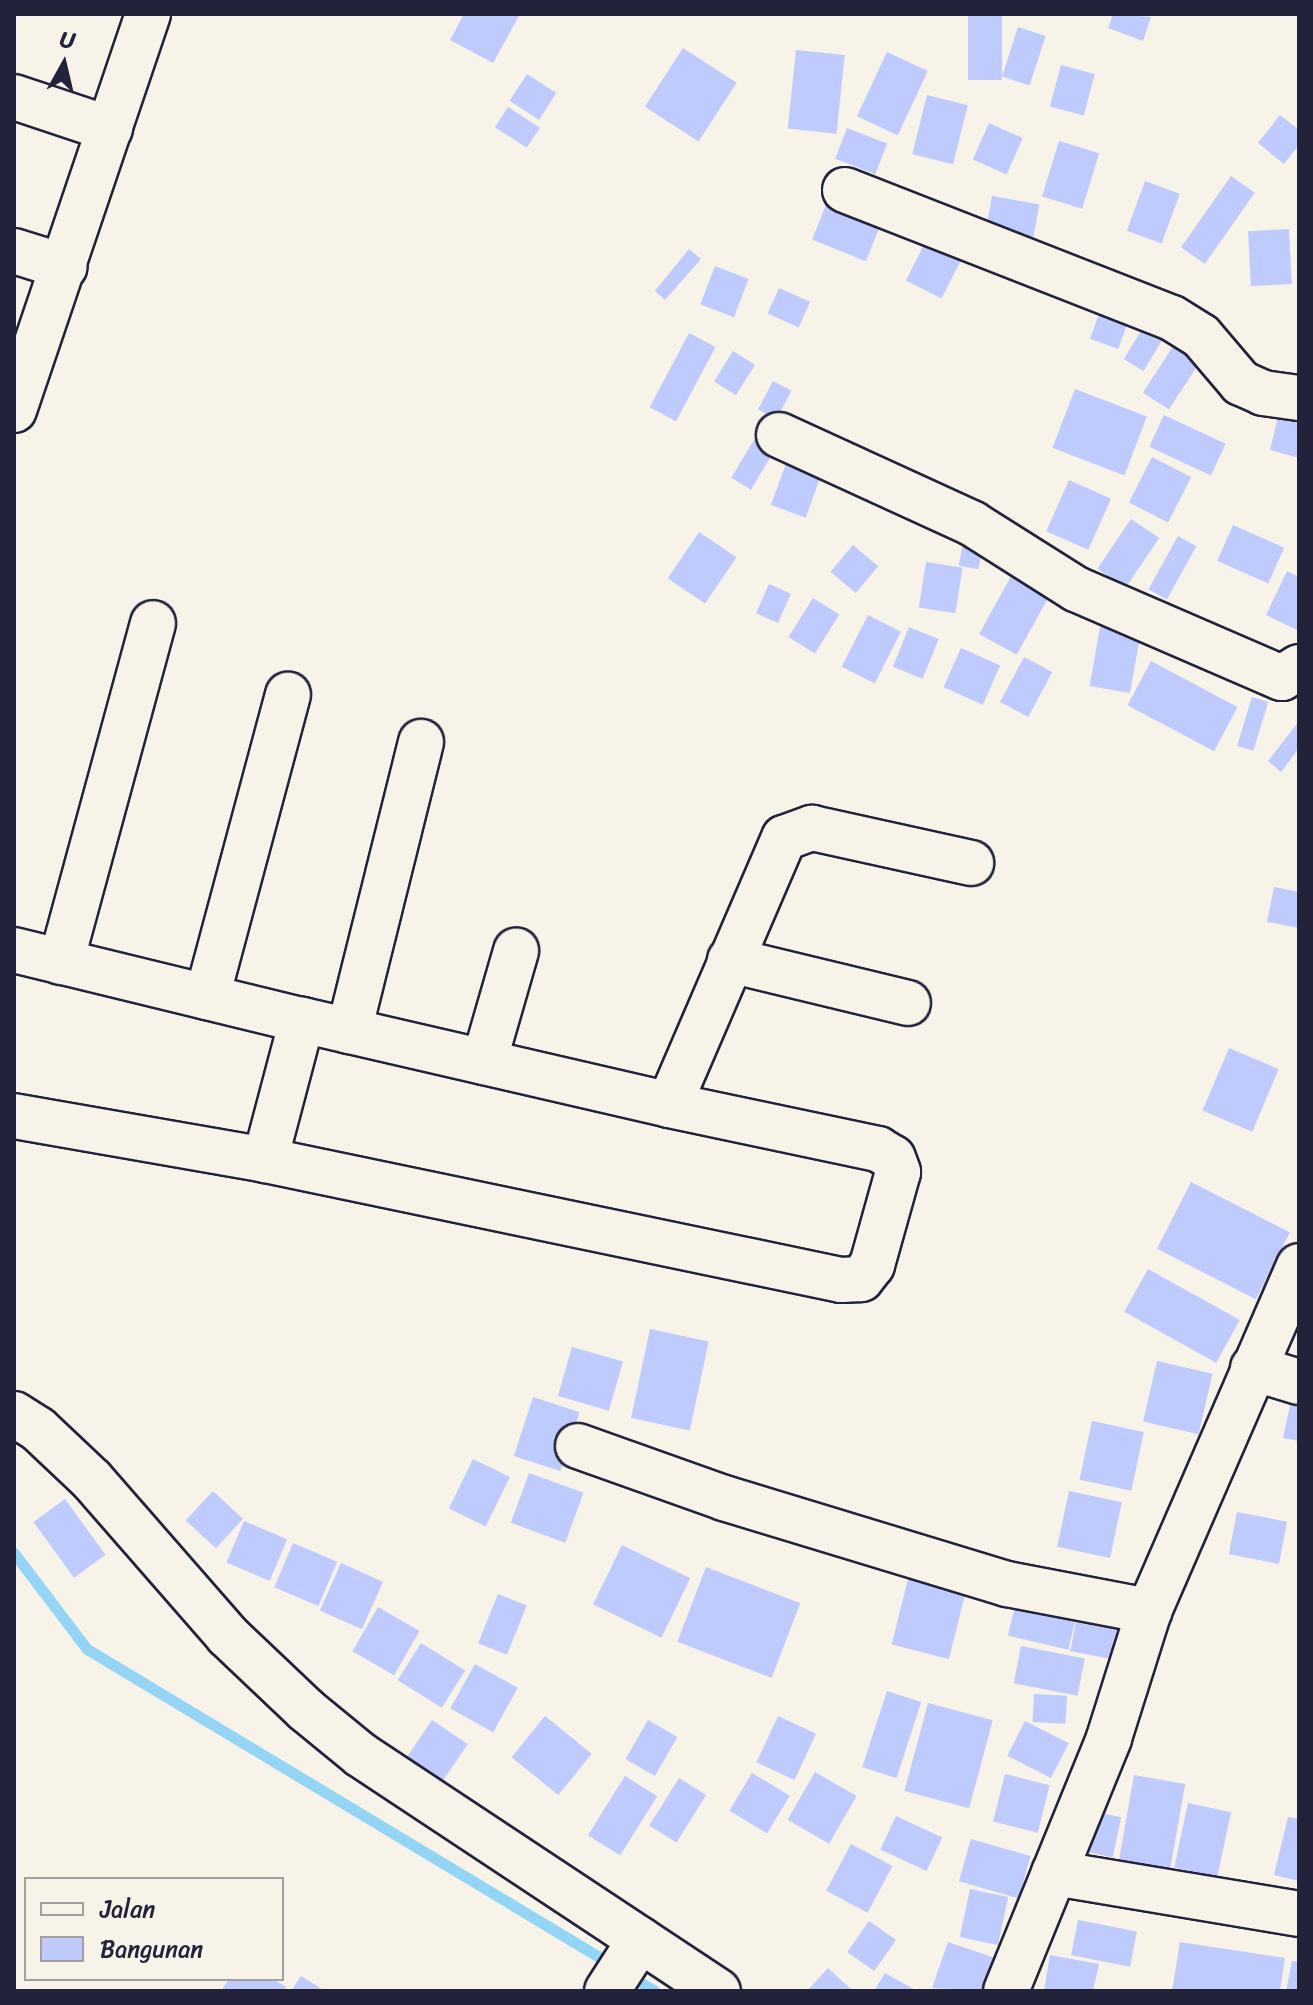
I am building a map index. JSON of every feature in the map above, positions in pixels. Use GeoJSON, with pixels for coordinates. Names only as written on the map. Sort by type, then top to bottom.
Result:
{"type":"FeatureCollection","features":[{"type":"Feature","properties":{"kind":"street"},"geometry":{"type":"LineString","coordinates":[[15,405],[65,267],[148,14]]}},
{"type":"Feature","properties":{"kind":"street"},"geometry":{"type":"LineString","coordinates":[[14,97],[110,129]]}},
{"type":"Feature","properties":{"kind":"street"},"geometry":{"type":"LineString","coordinates":[[845,190],[1172,318],[1201,336],[1241,383],[1263,393],[1299,398]]}},
{"type":"Feature","properties":{"kind":"street"},"geometry":{"type":"LineString","coordinates":[[14,251],[65,267]]}},
{"type":"Feature","properties":{"kind":"street"},"geometry":{"type":"LineString","coordinates":[[779,435],[973,524],[1076,589],[1282,678],[1299,667]]}},
{"type":"Feature","properties":{"kind":"street"},"geometry":{"type":"LineString","coordinates":[[61,962],[153,623]]}},
{"type":"Feature","properties":{"kind":"street"},"geometry":{"type":"LineString","coordinates":[[207,997],[288,695]]}},
{"type":"Feature","properties":{"kind":"street"},"geometry":{"type":"LineString","coordinates":[[349,1031],[421,742]]}},
{"type":"Feature","properties":{"kind":"street"},"geometry":{"type":"LineString","coordinates":[[669,1105],[774,855],[784,838],[812,828],[971,863]]}},
{"type":"Feature","properties":{"kind":"street"},"geometry":{"type":"LineString","coordinates":[[14,950],[669,1105],[878,1149],[893,1158],[898,1172],[872,1265],[861,1279],[841,1280],[265,1160],[14,1116]]}},
{"type":"Feature","properties":{"kind":"street"},"geometry":{"type":"LineString","coordinates":[[484,1062],[516,951]]}},
{"type":"Feature","properties":{"kind":"street"},"geometry":{"type":"LineString","coordinates":[[730,960],[908,1003]]}},
{"type":"Feature","properties":{"kind":"street"},"geometry":{"type":"LineString","coordinates":[[265,1160],[302,1020]]}},
{"type":"Feature","properties":{"kind":"street"},"geometry":{"type":"LineString","coordinates":[[1006,1991],[1109,1738],[1149,1611],[1299,1266]]}},
{"type":"Feature","properties":{"kind":"street"},"geometry":{"type":"LineString","coordinates":[[1253,1368],[1299,1382]]}},
{"type":"Feature","properties":{"kind":"street"},"geometry":{"type":"LineString","coordinates":[[14,1414],[38,1429],[92,1480],[227,1635],[306,1710],[625,1963],[718,1991]]}},
{"type":"Feature","properties":{"kind":"street"},"geometry":{"type":"LineString","coordinates":[[578,1446],[724,1498],[1007,1584],[1149,1611]]}},
{"type":"Feature","properties":{"kind":"street"},"geometry":{"type":"LineString","coordinates":[[1054,1873],[1299,1914]]}},
{"type":"Feature","properties":{"kind":"building"},"geometry":{"type":"Polygon","coordinates":[[[464,14],[520,14],[493,63],[450,40],[464,14]]]}},
{"type":"Feature","properties":{"kind":"building"},"geometry":{"type":"Polygon","coordinates":[[[968,14],[1002,14],[1002,80],[968,80],[968,14]]]}},
{"type":"Feature","properties":{"kind":"building"},"geometry":{"type":"Polygon","coordinates":[[[1113,14],[1151,17],[1143,41],[1108,28],[1113,14]]]}},
{"type":"Feature","properties":{"kind":"building"},"geometry":{"type":"Polygon","coordinates":[[[1018,27],[1046,36],[1030,85],[1002,76],[1018,27]]]}},
{"type":"Feature","properties":{"kind":"building"},"geometry":{"type":"Polygon","coordinates":[[[683,48],[737,83],[699,142],[645,107],[683,48]]]}},
{"type":"Feature","properties":{"kind":"building"},"geometry":{"type":"Polygon","coordinates":[[[796,50],[845,55],[836,134],[788,129],[796,50]]]}},
{"type":"Feature","properties":{"kind":"building"},"geometry":{"type":"Polygon","coordinates":[[[887,52],[928,71],[898,135],[857,116],[887,52]]]}},
{"type":"Feature","properties":{"kind":"building"},"geometry":{"type":"Polygon","coordinates":[[[1061,65],[1095,74],[1084,116],[1050,107],[1061,65]]]}},
{"type":"Feature","properties":{"kind":"building"},"geometry":{"type":"Polygon","coordinates":[[[527,74],[556,93],[539,120],[510,101],[527,74]]]}},
{"type":"Feature","properties":{"kind":"building"},"geometry":{"type":"Polygon","coordinates":[[[927,95],[968,105],[953,164],[912,154],[927,95]]]}},
{"type":"Feature","properties":{"kind":"building"},"geometry":{"type":"Polygon","coordinates":[[[508,107],[540,128],[527,148],[495,127],[508,107]]]}},
{"type":"Feature","properties":{"kind":"building"},"geometry":{"type":"Polygon","coordinates":[[[1280,115],[1299,130],[1299,145],[1284,164],[1258,143],[1280,115]]]}},
{"type":"Feature","properties":{"kind":"building"},"geometry":{"type":"Polygon","coordinates":[[[989,123],[1023,138],[1007,175],[973,160],[989,123]]]}},
{"type":"Feature","properties":{"kind":"building"},"geometry":{"type":"Polygon","coordinates":[[[847,128],[887,143],[875,174],[835,159],[847,128]]]}},
{"type":"Feature","properties":{"kind":"building"},"geometry":{"type":"Polygon","coordinates":[[[1059,141],[1099,153],[1082,209],[1042,196],[1059,141]]]}},
{"type":"Feature","properties":{"kind":"building"},"geometry":{"type":"Polygon","coordinates":[[[1231,176],[1255,193],[1205,264],[1181,247],[1231,176]]]}},
{"type":"Feature","properties":{"kind":"building"},"geometry":{"type":"Polygon","coordinates":[[[1145,181],[1180,194],[1162,243],[1127,231],[1145,181]]]}},
{"type":"Feature","properties":{"kind":"building"},"geometry":{"type":"Polygon","coordinates":[[[830,195],[884,217],[866,261],[812,240],[830,195]]]}},
{"type":"Feature","properties":{"kind":"building"},"geometry":{"type":"Polygon","coordinates":[[[992,196],[1039,204],[1034,237],[986,228],[992,196]]]}},
{"type":"Feature","properties":{"kind":"building"},"geometry":{"type":"Polygon","coordinates":[[[1289,229],[1292,284],[1251,286],[1248,231],[1289,229]]]}},
{"type":"Feature","properties":{"kind":"building"},"geometry":{"type":"Polygon","coordinates":[[[929,235],[965,253],[941,299],[906,280],[929,235]]]}},
{"type":"Feature","properties":{"kind":"building"},"geometry":{"type":"Polygon","coordinates":[[[689,249],[701,259],[665,300],[655,291],[689,249]]]}},
{"type":"Feature","properties":{"kind":"building"},"geometry":{"type":"Polygon","coordinates":[[[715,266],[749,279],[734,317],[700,304],[715,266]]]}},
{"type":"Feature","properties":{"kind":"building"},"geometry":{"type":"Polygon","coordinates":[[[779,288],[810,302],[799,327],[768,314],[779,288]]]}},
{"type":"Feature","properties":{"kind":"building"},"geometry":{"type":"Polygon","coordinates":[[[1103,303],[1131,313],[1118,349],[1090,339],[1103,303]]]}},
{"type":"Feature","properties":{"kind":"building"},"geometry":{"type":"Polygon","coordinates":[[[1145,324],[1165,336],[1144,371],[1124,359],[1145,324]]]}},
{"type":"Feature","properties":{"kind":"building"},"geometry":{"type":"Polygon","coordinates":[[[689,333],[715,347],[676,421],[650,407],[689,333]]]}},
{"type":"Feature","properties":{"kind":"building"},"geometry":{"type":"Polygon","coordinates":[[[1181,334],[1207,351],[1169,410],[1143,393],[1181,334]]]}},
{"type":"Feature","properties":{"kind":"building"},"geometry":{"type":"Polygon","coordinates":[[[733,351],[755,365],[736,395],[714,382],[733,351]]]}},
{"type":"Feature","properties":{"kind":"building"},"geometry":{"type":"Polygon","coordinates":[[[773,381],[792,391],[777,419],[758,409],[773,381]]]}},
{"type":"Feature","properties":{"kind":"building"},"geometry":{"type":"Polygon","coordinates":[[[1075,389],[1147,417],[1124,475],[1052,448],[1075,389]]]}},
{"type":"Feature","properties":{"kind":"building"},"geometry":{"type":"Polygon","coordinates":[[[1282,401],[1299,405],[1299,458],[1270,450],[1282,401]]]}},
{"type":"Feature","properties":{"kind":"building"},"geometry":{"type":"Polygon","coordinates":[[[1164,415],[1226,444],[1211,475],[1149,447],[1164,415]]]}},
{"type":"Feature","properties":{"kind":"building"},"geometry":{"type":"Polygon","coordinates":[[[757,435],[777,447],[751,490],[731,478],[757,435]]]}},
{"type":"Feature","properties":{"kind":"building"},"geometry":{"type":"Polygon","coordinates":[[[1152,457],[1191,477],[1168,522],[1129,502],[1152,457]]]}},
{"type":"Feature","properties":{"kind":"building"},"geometry":{"type":"Polygon","coordinates":[[[788,458],[823,471],[806,518],[771,505],[788,458]]]}},
{"type":"Feature","properties":{"kind":"building"},"geometry":{"type":"Polygon","coordinates":[[[1069,480],[1111,499],[1088,550],[1046,531],[1069,480]]]}},
{"type":"Feature","properties":{"kind":"building"},"geometry":{"type":"Polygon","coordinates":[[[1131,519],[1159,538],[1126,588],[1097,569],[1131,519]]]}},
{"type":"Feature","properties":{"kind":"building"},"geometry":{"type":"Polygon","coordinates":[[[1233,525],[1284,548],[1268,583],[1217,561],[1233,525]]]}},
{"type":"Feature","properties":{"kind":"building"},"geometry":{"type":"Polygon","coordinates":[[[699,532],[736,557],[705,604],[668,578],[699,532]]]}},
{"type":"Feature","properties":{"kind":"building"},"geometry":{"type":"Polygon","coordinates":[[[965,533],[985,537],[978,569],[959,565],[965,533]]]}},
{"type":"Feature","properties":{"kind":"building"},"geometry":{"type":"Polygon","coordinates":[[[1178,536],[1196,546],[1167,600],[1148,589],[1178,536]]]}},
{"type":"Feature","properties":{"kind":"building"},"geometry":{"type":"Polygon","coordinates":[[[853,545],[878,566],[856,593],[831,572],[853,545]]]}},
{"type":"Feature","properties":{"kind":"building"},"geometry":{"type":"Polygon","coordinates":[[[926,562],[963,568],[955,613],[919,607],[926,562]]]}},
{"type":"Feature","properties":{"kind":"building"},"geometry":{"type":"Polygon","coordinates":[[[1014,571],[1052,592],[1017,655],[979,634],[1014,571]]]}},
{"type":"Feature","properties":{"kind":"building"},"geometry":{"type":"Polygon","coordinates":[[[1287,571],[1299,577],[1299,631],[1266,615],[1287,571]]]}},
{"type":"Feature","properties":{"kind":"building"},"geometry":{"type":"Polygon","coordinates":[[[769,584],[791,594],[778,623],[756,613],[769,584]]]}},
{"type":"Feature","properties":{"kind":"building"},"geometry":{"type":"Polygon","coordinates":[[[813,598],[839,614],[815,653],[789,637],[813,598]]]}},
{"type":"Feature","properties":{"kind":"building"},"geometry":{"type":"Polygon","coordinates":[[[868,615],[901,632],[875,683],[842,667],[868,615]]]}},
{"type":"Feature","properties":{"kind":"building"},"geometry":{"type":"Polygon","coordinates":[[[1102,616],[1142,623],[1130,693],[1090,686],[1102,616]]]}},
{"type":"Feature","properties":{"kind":"building"},"geometry":{"type":"Polygon","coordinates":[[[909,627],[939,639],[923,679],[893,667],[909,627]]]}},
{"type":"Feature","properties":{"kind":"building"},"geometry":{"type":"Polygon","coordinates":[[[961,648],[1000,665],[983,705],[944,687],[961,648]]]}},
{"type":"Feature","properties":{"kind":"building"},"geometry":{"type":"Polygon","coordinates":[[[1024,657],[1052,672],[1028,717],[1000,702],[1024,657]]]}},
{"type":"Feature","properties":{"kind":"building"},"geometry":{"type":"Polygon","coordinates":[[[1151,661],[1238,707],[1214,751],[1128,705],[1151,661]]]}},
{"type":"Feature","properties":{"kind":"building"},"geometry":{"type":"Polygon","coordinates":[[[1252,697],[1268,702],[1253,751],[1237,746],[1252,697]]]}},
{"type":"Feature","properties":{"kind":"building"},"geometry":{"type":"Polygon","coordinates":[[[1299,721],[1299,748],[1281,772],[1268,761],[1299,721]]]}},
{"type":"Feature","properties":{"kind":"building"},"geometry":{"type":"Polygon","coordinates":[[[1274,887],[1299,892],[1299,928],[1267,922],[1274,887]]]}},
{"type":"Feature","properties":{"kind":"building"},"geometry":{"type":"Polygon","coordinates":[[[1229,1048],[1279,1069],[1252,1132],[1202,1111],[1229,1048]]]}},
{"type":"Feature","properties":{"kind":"building"},"geometry":{"type":"Polygon","coordinates":[[[1191,1182],[1290,1232],[1256,1299],[1157,1249],[1191,1182]]]}},
{"type":"Feature","properties":{"kind":"building"},"geometry":{"type":"Polygon","coordinates":[[[1148,1269],[1240,1320],[1216,1363],[1124,1312],[1148,1269]]]}},
{"type":"Feature","properties":{"kind":"building"},"geometry":{"type":"Polygon","coordinates":[[[650,1329],[709,1341],[690,1430],[631,1418],[650,1329]]]}},
{"type":"Feature","properties":{"kind":"building"},"geometry":{"type":"Polygon","coordinates":[[[572,1347],[623,1362],[609,1411],[558,1396],[572,1347]]]}},
{"type":"Feature","properties":{"kind":"building"},"geometry":{"type":"Polygon","coordinates":[[[1157,1361],[1213,1374],[1199,1434],[1143,1421],[1157,1361]]]}},
{"type":"Feature","properties":{"kind":"building"},"geometry":{"type":"Polygon","coordinates":[[[1293,1391],[1299,1392],[1299,1441],[1283,1438],[1293,1391]]]}},
{"type":"Feature","properties":{"kind":"building"},"geometry":{"type":"Polygon","coordinates":[[[533,1397],[580,1412],[560,1471],[514,1456],[533,1397]]]}},
{"type":"Feature","properties":{"kind":"building"},"geometry":{"type":"Polygon","coordinates":[[[1092,1421],[1144,1432],[1131,1491],[1080,1480],[1092,1421]]]}},
{"type":"Feature","properties":{"kind":"building"},"geometry":{"type":"Polygon","coordinates":[[[473,1459],[510,1477],[486,1526],[449,1508],[473,1459]]]}},
{"type":"Feature","properties":{"kind":"building"},"geometry":{"type":"Polygon","coordinates":[[[529,1473],[584,1493],[565,1543],[511,1523],[529,1473]]]}},
{"type":"Feature","properties":{"kind":"building"},"geometry":{"type":"Polygon","coordinates":[[[213,1491],[243,1519],[216,1548],[186,1520],[213,1491]]]}},
{"type":"Feature","properties":{"kind":"building"},"geometry":{"type":"Polygon","coordinates":[[[1069,1491],[1122,1502],[1110,1558],[1057,1547],[1069,1491]]]}},
{"type":"Feature","properties":{"kind":"building"},"geometry":{"type":"Polygon","coordinates":[[[65,1499],[106,1555],[74,1578],[33,1522],[65,1499]]]}},
{"type":"Feature","properties":{"kind":"building"},"geometry":{"type":"Polygon","coordinates":[[[1237,1512],[1287,1522],[1279,1564],[1229,1554],[1237,1512]]]}},
{"type":"Feature","properties":{"kind":"building"},"geometry":{"type":"Polygon","coordinates":[[[244,1521],[287,1539],[270,1581],[226,1562],[244,1521]]]}},
{"type":"Feature","properties":{"kind":"building"},"geometry":{"type":"Polygon","coordinates":[[[293,1543],[337,1562],[318,1606],[274,1587],[293,1543]]]}},
{"type":"Feature","properties":{"kind":"building"},"geometry":{"type":"Polygon","coordinates":[[[622,1545],[690,1578],[661,1638],[593,1604],[622,1545]]]}},
{"type":"Feature","properties":{"kind":"building"},"geometry":{"type":"Polygon","coordinates":[[[341,1563],[383,1582],[362,1629],[320,1611],[341,1563]]]}},
{"type":"Feature","properties":{"kind":"building"},"geometry":{"type":"Polygon","coordinates":[[[706,1567],[800,1603],[772,1678],[677,1642],[706,1567]]]}},
{"type":"Feature","properties":{"kind":"building"},"geometry":{"type":"Polygon","coordinates":[[[911,1567],[968,1581],[949,1659],[892,1645],[911,1567]]]}},
{"type":"Feature","properties":{"kind":"building"},"geometry":{"type":"Polygon","coordinates":[[[1019,1588],[1079,1602],[1068,1650],[1008,1636],[1019,1588]]]}},
{"type":"Feature","properties":{"kind":"building"},"geometry":{"type":"Polygon","coordinates":[[[498,1594],[527,1606],[507,1655],[478,1643],[498,1594]]]}},
{"type":"Feature","properties":{"kind":"building"},"geometry":{"type":"Polygon","coordinates":[[[1080,1601],[1142,1613],[1132,1663],[1070,1651],[1080,1601]]]}},
{"type":"Feature","properties":{"kind":"building"},"geometry":{"type":"Polygon","coordinates":[[[378,1607],[420,1631],[394,1675],[352,1651],[378,1607]]]}},
{"type":"Feature","properties":{"kind":"building"},"geometry":{"type":"Polygon","coordinates":[[[421,1643],[465,1671],[442,1708],[398,1680],[421,1643]]]}},
{"type":"Feature","properties":{"kind":"building"},"geometry":{"type":"Polygon","coordinates":[[[1021,1646],[1085,1658],[1078,1696],[1014,1683],[1021,1646]]]}},
{"type":"Feature","properties":{"kind":"building"},"geometry":{"type":"Polygon","coordinates":[[[475,1664],[518,1688],[493,1732],[450,1709],[475,1664]]]}},
{"type":"Feature","properties":{"kind":"building"},"geometry":{"type":"Polygon","coordinates":[[[887,1691],[921,1702],[897,1778],[862,1767],[887,1691]]]}},
{"type":"Feature","properties":{"kind":"building"},"geometry":{"type":"Polygon","coordinates":[[[1034,1694],[1067,1696],[1065,1724],[1033,1722],[1034,1694]]]}},
{"type":"Feature","properties":{"kind":"building"},"geometry":{"type":"Polygon","coordinates":[[[928,1703],[993,1720],[969,1808],[904,1791],[928,1703]]]}},
{"type":"Feature","properties":{"kind":"building"},"geometry":{"type":"Polygon","coordinates":[[[545,1716],[592,1754],[558,1795],[512,1757],[545,1716]]]}},
{"type":"Feature","properties":{"kind":"building"},"geometry":{"type":"Polygon","coordinates":[[[778,1716],[816,1734],[795,1780],[756,1762],[778,1716]]]}},
{"type":"Feature","properties":{"kind":"building"},"geometry":{"type":"Polygon","coordinates":[[[432,1720],[468,1744],[436,1790],[401,1766],[432,1720]]]}},
{"type":"Feature","properties":{"kind":"building"},"geometry":{"type":"Polygon","coordinates":[[[648,1720],[677,1737],[655,1776],[626,1759],[648,1720]]]}},
{"type":"Feature","properties":{"kind":"building"},"geometry":{"type":"Polygon","coordinates":[[[1025,1721],[1069,1743],[1051,1778],[1007,1756],[1025,1721]]]}},
{"type":"Feature","properties":{"kind":"building"},"geometry":{"type":"Polygon","coordinates":[[[815,1772],[857,1796],[829,1844],[788,1820],[815,1772]]]}},
{"type":"Feature","properties":{"kind":"building"},"geometry":{"type":"Polygon","coordinates":[[[752,1773],[790,1796],[767,1833],[729,1811],[752,1773]]]}},
{"type":"Feature","properties":{"kind":"building"},"geometry":{"type":"Polygon","coordinates":[[[1005,1774],[1050,1785],[1038,1833],[993,1822],[1005,1774]]]}},
{"type":"Feature","properties":{"kind":"building"},"geometry":{"type":"Polygon","coordinates":[[[1134,1775],[1185,1784],[1170,1873],[1118,1864],[1134,1775]]]}},
{"type":"Feature","properties":{"kind":"building"},"geometry":{"type":"Polygon","coordinates":[[[625,1776],[657,1796],[620,1856],[588,1835],[625,1776]]]}},
{"type":"Feature","properties":{"kind":"building"},"geometry":{"type":"Polygon","coordinates":[[[679,1778],[706,1795],[676,1842],[649,1825],[679,1778]]]}},
{"type":"Feature","properties":{"kind":"building"},"geometry":{"type":"Polygon","coordinates":[[[1188,1803],[1231,1812],[1217,1877],[1174,1868],[1188,1803]]]}},
{"type":"Feature","properties":{"kind":"building"},"geometry":{"type":"Polygon","coordinates":[[[1087,1810],[1121,1817],[1113,1857],[1078,1850],[1087,1810]]]}},
{"type":"Feature","properties":{"kind":"building"},"geometry":{"type":"Polygon","coordinates":[[[896,1816],[942,1838],[927,1871],[880,1850],[896,1816]]]}},
{"type":"Feature","properties":{"kind":"building"},"geometry":{"type":"Polygon","coordinates":[[[1288,1817],[1299,1819],[1299,1881],[1274,1875],[1288,1817]]]}},
{"type":"Feature","properties":{"kind":"building"},"geometry":{"type":"Polygon","coordinates":[[[971,1839],[1031,1856],[1018,1898],[959,1881],[971,1839]]]}},
{"type":"Feature","properties":{"kind":"building"},"geometry":{"type":"Polygon","coordinates":[[[851,1844],[892,1866],[868,1913],[826,1891],[851,1844]]]}},
{"type":"Feature","properties":{"kind":"building"},"geometry":{"type":"Polygon","coordinates":[[[970,1889],[1008,1897],[998,1945],[960,1937],[970,1889]]]}},
{"type":"Feature","properties":{"kind":"building"},"geometry":{"type":"Polygon","coordinates":[[[1078,1920],[1137,1931],[1130,1967],[1071,1955],[1078,1920]]]}},
{"type":"Feature","properties":{"kind":"building"},"geometry":{"type":"Polygon","coordinates":[[[869,1921],[896,1940],[874,1971],[847,1952],[869,1921]]]}},
{"type":"Feature","properties":{"kind":"building"},"geometry":{"type":"Polygon","coordinates":[[[948,1942],[1004,1961],[994,1991],[932,1988],[948,1942]]]}},
{"type":"Feature","properties":{"kind":"building"},"geometry":{"type":"Polygon","coordinates":[[[1180,1942],[1285,1958],[1280,1991],[1172,1991],[1180,1942]]]}},
{"type":"Feature","properties":{"kind":"building"},"geometry":{"type":"Polygon","coordinates":[[[1050,1955],[1099,1964],[1093,1991],[1044,1991],[1050,1955]]]}},
{"type":"Feature","properties":{"kind":"building"},"geometry":{"type":"Polygon","coordinates":[[[1292,1961],[1299,1962],[1299,1991],[1286,1991],[1292,1961]]]}},
{"type":"Feature","properties":{"kind":"building"},"geometry":{"type":"Polygon","coordinates":[[[828,1968],[853,1991],[807,1991],[828,1968]]]}},
{"type":"Feature","properties":{"kind":"building"},"geometry":{"type":"Polygon","coordinates":[[[885,1973],[917,1991],[874,1991],[885,1973]]]}},
{"type":"Feature","properties":{"kind":"building"},"geometry":{"type":"Polygon","coordinates":[[[301,1976],[325,1991],[291,1991],[301,1976]]]}},
{"type":"Feature","properties":{"kind":"building"},"geometry":{"type":"Polygon","coordinates":[[[228,1981],[276,1981],[286,1987],[284,1991],[221,1991],[228,1981]]]}},
{"type":"Feature","properties":{"kind":"waterway"},"geometry":{"type":"LineString","coordinates":[[14,1553],[87,1649],[614,1966]]}},
{"type":"Feature","properties":{"kind":"waterway"},"geometry":{"type":"LineString","coordinates":[[628,1975],[655,1991]]}}]}
